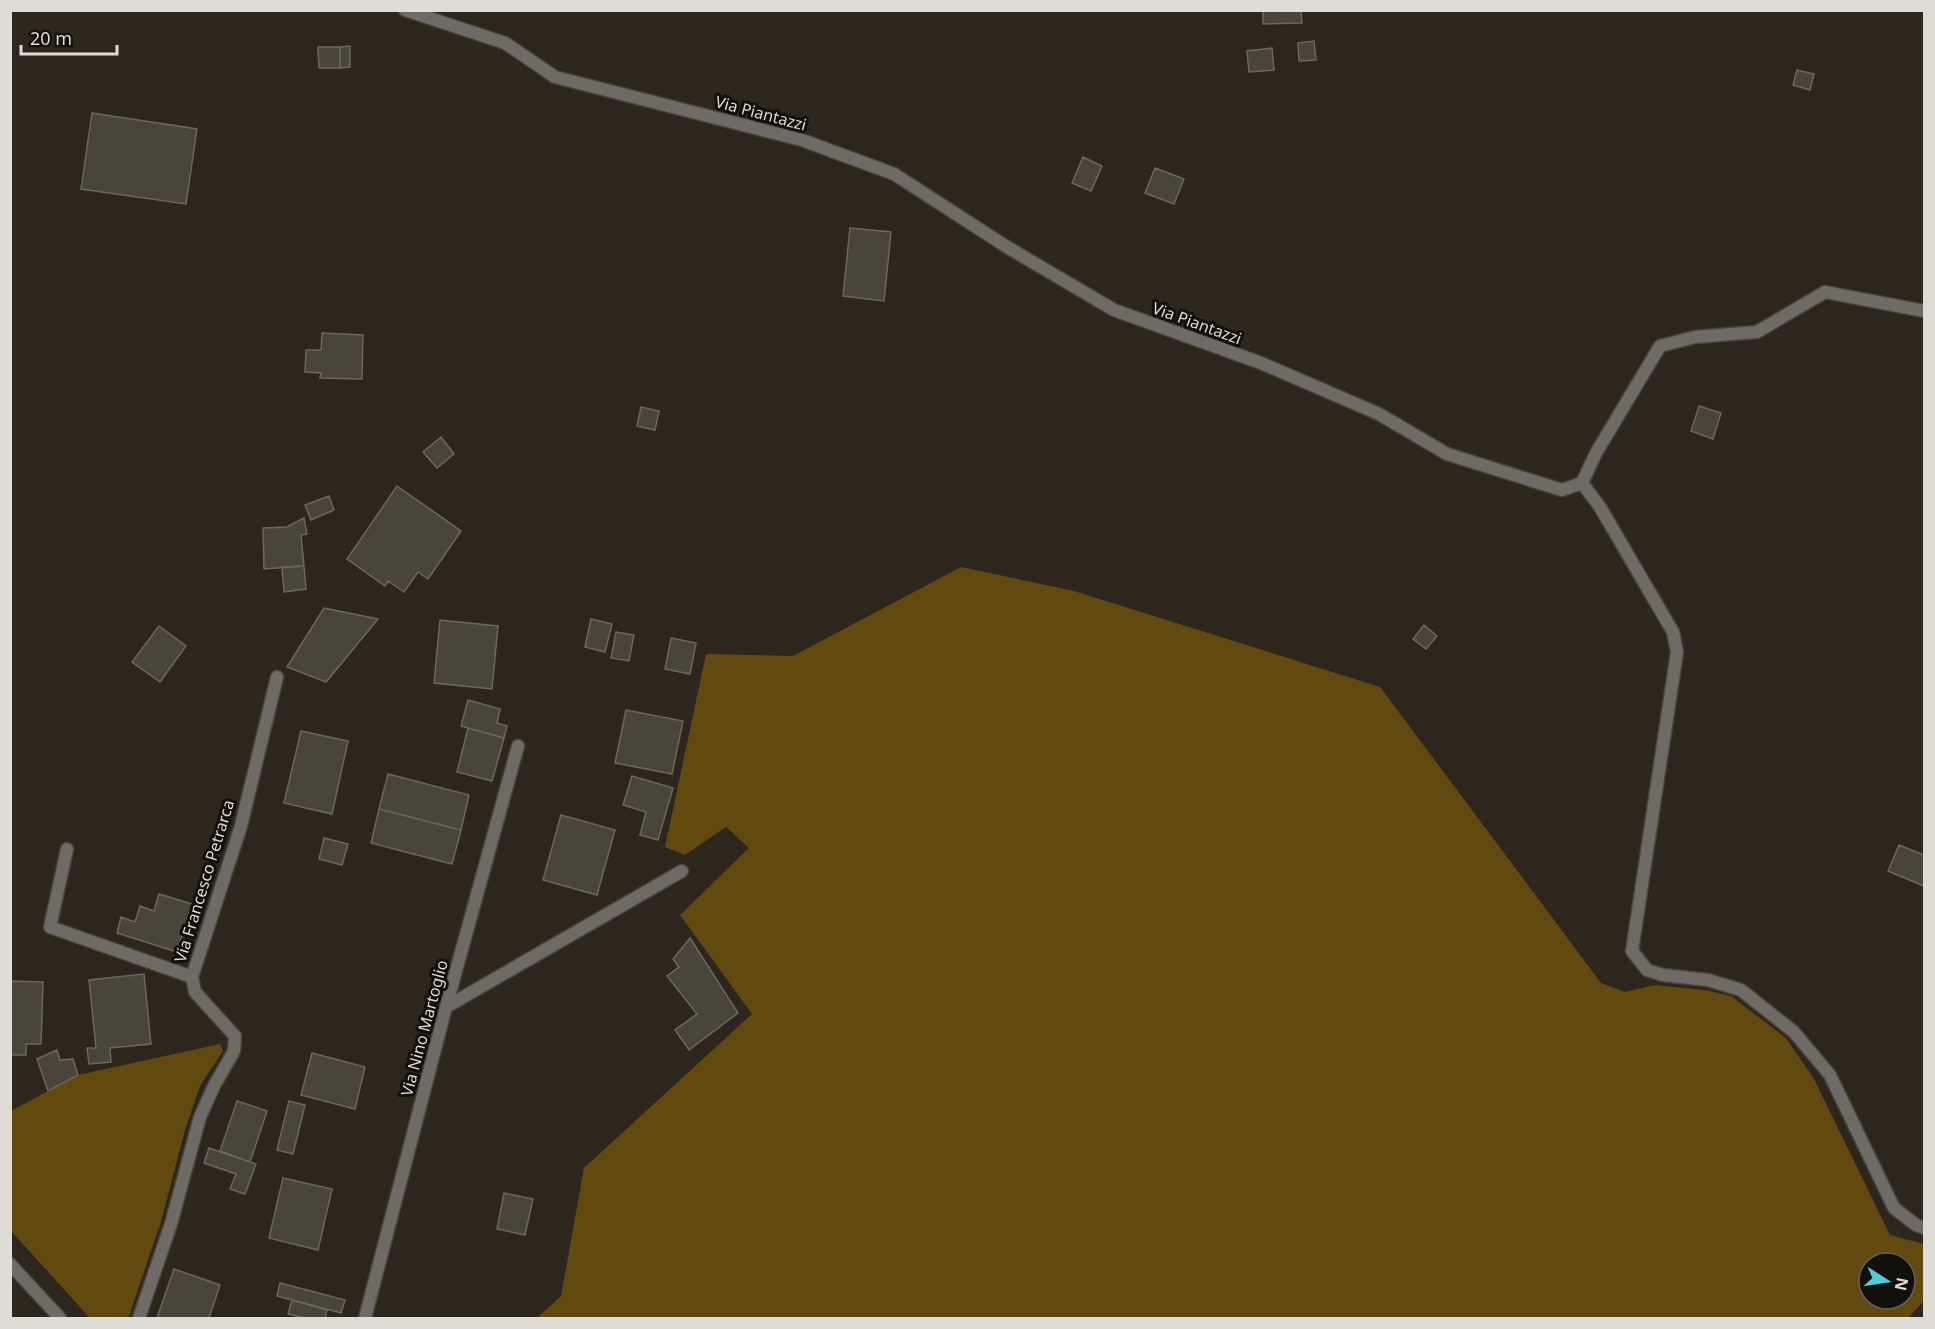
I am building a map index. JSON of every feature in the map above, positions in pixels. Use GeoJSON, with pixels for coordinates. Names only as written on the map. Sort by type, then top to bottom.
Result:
{"type":"FeatureCollection","features":[{"type":"Feature","properties":{"kind":"street","name":"Via Piantazzi"},"geometry":{"type":"LineString","coordinates":[[405,10],[505,43],[555,77],[802,140],[894,174],[1007,247],[1114,310],[1283,373],[1379,414],[1448,454],[1562,490],[1582,483]]}},
{"type":"Feature","properties":{"kind":"street"},"geometry":{"type":"LineString","coordinates":[[1924,310],[1825,292],[1757,333],[1695,337],[1660,346],[1596,453],[1582,483],[1600,507],[1673,632],[1677,652],[1632,951],[1647,970],[1663,975],[1708,981],[1741,990],[1794,1032],[1830,1075],[1894,1208],[1916,1225],[1924,1228]]}},
{"type":"Feature","properties":{"kind":"street","name":"Via Francesco Petrarca"},"geometry":{"type":"LineString","coordinates":[[139,1318],[171,1224],[200,1117],[234,1051],[235,1036],[195,992],[192,977],[240,826],[277,677]]}},
{"type":"Feature","properties":{"kind":"street","name":"Via Nino Martoglio"},"geometry":{"type":"LineString","coordinates":[[365,1318],[446,1007],[518,746]]}},
{"type":"Feature","properties":{"kind":"street"},"geometry":{"type":"LineString","coordinates":[[67,849],[50,927],[192,977]]}},
{"type":"Feature","properties":{"kind":"street"},"geometry":{"type":"LineString","coordinates":[[446,1007],[682,871]]}},
{"type":"Feature","properties":{"kind":"street"},"geometry":{"type":"LineString","coordinates":[[10,1264],[60,1318]]}},
{"type":"Feature","properties":{"kind":"shaded area"},"geometry":{"type":"Polygon","coordinates":[[[961,567],[1074,591],[1380,687],[1601,983],[1625,992],[1655,985],[1705,990],[1731,996],[1786,1038],[1814,1079],[1890,1235],[1924,1244],[1924,1301],[1917,1308],[1917,1251],[1857,1251],[1857,1311],[1915,1311],[1908,1318],[537,1318],[561,1296],[584,1168],[752,1014],[680,915],[749,848],[726,827],[685,855],[665,847],[706,654],[793,656],[961,567]]]}},
{"type":"Feature","properties":{"kind":"shaded area"},"geometry":{"type":"Polygon","coordinates":[[[220,1044],[223,1051],[200,1086],[185,1130],[161,1222],[129,1316],[127,1318],[90,1318],[11,1231],[11,1111],[78,1075],[220,1044]]]}},
{"type":"Feature","properties":{"kind":"building"},"geometry":{"type":"Polygon","coordinates":[[[1263,10],[1301,10],[1302,23],[1263,24],[1263,10]]]}},
{"type":"Feature","properties":{"kind":"building"},"geometry":{"type":"Polygon","coordinates":[[[1314,41],[1316,60],[1299,61],[1298,43],[1314,41]]]}},
{"type":"Feature","properties":{"kind":"building"},"geometry":{"type":"Polygon","coordinates":[[[350,46],[350,67],[340,68],[340,47],[350,46]]]}},
{"type":"Feature","properties":{"kind":"building"},"geometry":{"type":"Polygon","coordinates":[[[318,47],[340,47],[340,68],[319,68],[318,47]]]}},
{"type":"Feature","properties":{"kind":"building"},"geometry":{"type":"Polygon","coordinates":[[[1272,48],[1274,70],[1249,72],[1247,51],[1272,48]]]}},
{"type":"Feature","properties":{"kind":"building"},"geometry":{"type":"Polygon","coordinates":[[[1797,70],[1814,74],[1810,90],[1793,85],[1797,70]]]}},
{"type":"Feature","properties":{"kind":"building"},"geometry":{"type":"Polygon","coordinates":[[[92,113],[197,129],[186,204],[81,189],[92,113]]]}},
{"type":"Feature","properties":{"kind":"building"},"geometry":{"type":"Polygon","coordinates":[[[1083,157],[1102,166],[1091,191],[1072,183],[1083,157]]]}},
{"type":"Feature","properties":{"kind":"building"},"geometry":{"type":"Polygon","coordinates":[[[1155,168],[1184,179],[1174,204],[1145,193],[1155,168]]]}},
{"type":"Feature","properties":{"kind":"building"},"geometry":{"type":"Polygon","coordinates":[[[850,228],[891,232],[884,301],[843,296],[850,228]]]}},
{"type":"Feature","properties":{"kind":"building"},"geometry":{"type":"Polygon","coordinates":[[[322,333],[363,335],[362,379],[320,378],[321,373],[305,372],[306,350],[321,350],[322,333]]]}},
{"type":"Feature","properties":{"kind":"building"},"geometry":{"type":"Polygon","coordinates":[[[1699,406],[1721,413],[1713,439],[1691,431],[1699,406]]]}},
{"type":"Feature","properties":{"kind":"building"},"geometry":{"type":"Polygon","coordinates":[[[641,407],[659,411],[655,430],[637,426],[641,407]]]}},
{"type":"Feature","properties":{"kind":"building"},"geometry":{"type":"Polygon","coordinates":[[[441,437],[454,454],[437,468],[423,452],[441,437]]]}},
{"type":"Feature","properties":{"kind":"building"},"geometry":{"type":"Polygon","coordinates":[[[397,486],[461,531],[428,579],[418,572],[404,592],[388,581],[385,586],[347,559],[397,486]]]}},
{"type":"Feature","properties":{"kind":"building"},"geometry":{"type":"Polygon","coordinates":[[[329,496],[334,510],[311,520],[305,505],[329,496]]]}},
{"type":"Feature","properties":{"kind":"building"},"geometry":{"type":"Polygon","coordinates":[[[304,518],[307,534],[301,535],[304,566],[264,569],[263,528],[287,527],[304,518]]]}},
{"type":"Feature","properties":{"kind":"building"},"geometry":{"type":"Polygon","coordinates":[[[304,566],[306,589],[284,592],[282,567],[304,566]]]}},
{"type":"Feature","properties":{"kind":"building"},"geometry":{"type":"Polygon","coordinates":[[[324,608],[378,619],[326,682],[287,667],[324,608]]]}},
{"type":"Feature","properties":{"kind":"building"},"geometry":{"type":"Polygon","coordinates":[[[591,619],[612,624],[605,652],[585,647],[591,619]]]}},
{"type":"Feature","properties":{"kind":"building"},"geometry":{"type":"Polygon","coordinates":[[[440,620],[498,626],[492,689],[434,683],[440,620]]]}},
{"type":"Feature","properties":{"kind":"building"},"geometry":{"type":"Polygon","coordinates":[[[1424,625],[1437,636],[1426,649],[1413,639],[1424,625]]]}},
{"type":"Feature","properties":{"kind":"building"},"geometry":{"type":"Polygon","coordinates":[[[159,626],[186,646],[160,682],[132,662],[159,626]]]}},
{"type":"Feature","properties":{"kind":"building"},"geometry":{"type":"Polygon","coordinates":[[[616,632],[634,635],[629,661],[611,658],[616,632]]]}},
{"type":"Feature","properties":{"kind":"building"},"geometry":{"type":"Polygon","coordinates":[[[671,638],[696,643],[690,674],[665,669],[671,638]]]}},
{"type":"Feature","properties":{"kind":"building"},"geometry":{"type":"Polygon","coordinates":[[[468,700],[500,709],[497,723],[507,726],[504,738],[461,726],[468,700]]]}},
{"type":"Feature","properties":{"kind":"building"},"geometry":{"type":"Polygon","coordinates":[[[626,710],[683,721],[672,774],[615,763],[626,710]]]}},
{"type":"Feature","properties":{"kind":"building"},"geometry":{"type":"Polygon","coordinates":[[[468,728],[504,738],[492,781],[457,772],[468,728]]]}},
{"type":"Feature","properties":{"kind":"building"},"geometry":{"type":"Polygon","coordinates":[[[301,731],[348,741],[332,814],[284,803],[301,731]]]}},
{"type":"Feature","properties":{"kind":"building"},"geometry":{"type":"Polygon","coordinates":[[[388,774],[469,795],[461,830],[379,809],[388,774]]]}},
{"type":"Feature","properties":{"kind":"building"},"geometry":{"type":"Polygon","coordinates":[[[632,776],[673,788],[658,840],[640,835],[646,812],[623,805],[632,776]]]}},
{"type":"Feature","properties":{"kind":"building"},"geometry":{"type":"Polygon","coordinates":[[[379,809],[461,830],[452,864],[371,843],[379,809]]]}},
{"type":"Feature","properties":{"kind":"building"},"geometry":{"type":"Polygon","coordinates":[[[561,815],[615,830],[597,895],[543,880],[561,815]]]}},
{"type":"Feature","properties":{"kind":"building"},"geometry":{"type":"Polygon","coordinates":[[[324,838],[348,844],[342,865],[319,859],[324,838]]]}},
{"type":"Feature","properties":{"kind":"building"},"geometry":{"type":"Polygon","coordinates":[[[1899,845],[1924,855],[1924,886],[1888,871],[1899,845]]]}},
{"type":"Feature","properties":{"kind":"building"},"geometry":{"type":"Polygon","coordinates":[[[159,894],[192,904],[177,952],[117,933],[121,917],[135,922],[140,906],[154,911],[159,894]]]}},
{"type":"Feature","properties":{"kind":"building"},"geometry":{"type":"Polygon","coordinates":[[[690,938],[738,1013],[689,1050],[675,1030],[697,1014],[667,976],[679,967],[673,959],[690,938]]]}},
{"type":"Feature","properties":{"kind":"building"},"geometry":{"type":"Polygon","coordinates":[[[144,974],[151,1044],[110,1048],[111,1062],[89,1064],[87,1048],[96,1048],[89,980],[144,974]]]}},
{"type":"Feature","properties":{"kind":"building"},"geometry":{"type":"Polygon","coordinates":[[[10,981],[43,982],[41,1044],[26,1044],[26,1055],[10,1055],[10,981]]]}},
{"type":"Feature","properties":{"kind":"building"},"geometry":{"type":"Polygon","coordinates":[[[57,1050],[60,1060],[73,1059],[78,1075],[48,1091],[37,1059],[57,1050]]]}},
{"type":"Feature","properties":{"kind":"building"},"geometry":{"type":"Polygon","coordinates":[[[312,1053],[365,1067],[355,1109],[301,1095],[312,1053]]]}},
{"type":"Feature","properties":{"kind":"building"},"geometry":{"type":"Polygon","coordinates":[[[237,1101],[267,1111],[250,1162],[220,1151],[237,1101]]]}},
{"type":"Feature","properties":{"kind":"building"},"geometry":{"type":"Polygon","coordinates":[[[289,1101],[305,1105],[293,1154],[277,1150],[289,1101]]]}},
{"type":"Feature","properties":{"kind":"building"},"geometry":{"type":"Polygon","coordinates":[[[209,1148],[256,1164],[245,1194],[230,1189],[236,1174],[204,1163],[209,1148]]]}},
{"type":"Feature","properties":{"kind":"building"},"geometry":{"type":"Polygon","coordinates":[[[283,1178],[332,1189],[318,1250],[269,1238],[283,1178]]]}},
{"type":"Feature","properties":{"kind":"building"},"geometry":{"type":"Polygon","coordinates":[[[504,1193],[533,1199],[525,1235],[497,1229],[504,1193]]]}},
{"type":"Feature","properties":{"kind":"building"},"geometry":{"type":"Polygon","coordinates":[[[174,1269],[220,1285],[209,1318],[157,1318],[174,1269]]]}},
{"type":"Feature","properties":{"kind":"building"},"geometry":{"type":"Polygon","coordinates":[[[280,1283],[345,1300],[341,1313],[277,1296],[280,1283]]]}},
{"type":"Feature","properties":{"kind":"building"},"geometry":{"type":"Polygon","coordinates":[[[292,1300],[327,1310],[325,1318],[300,1318],[288,1314],[292,1300]]]}}]}
